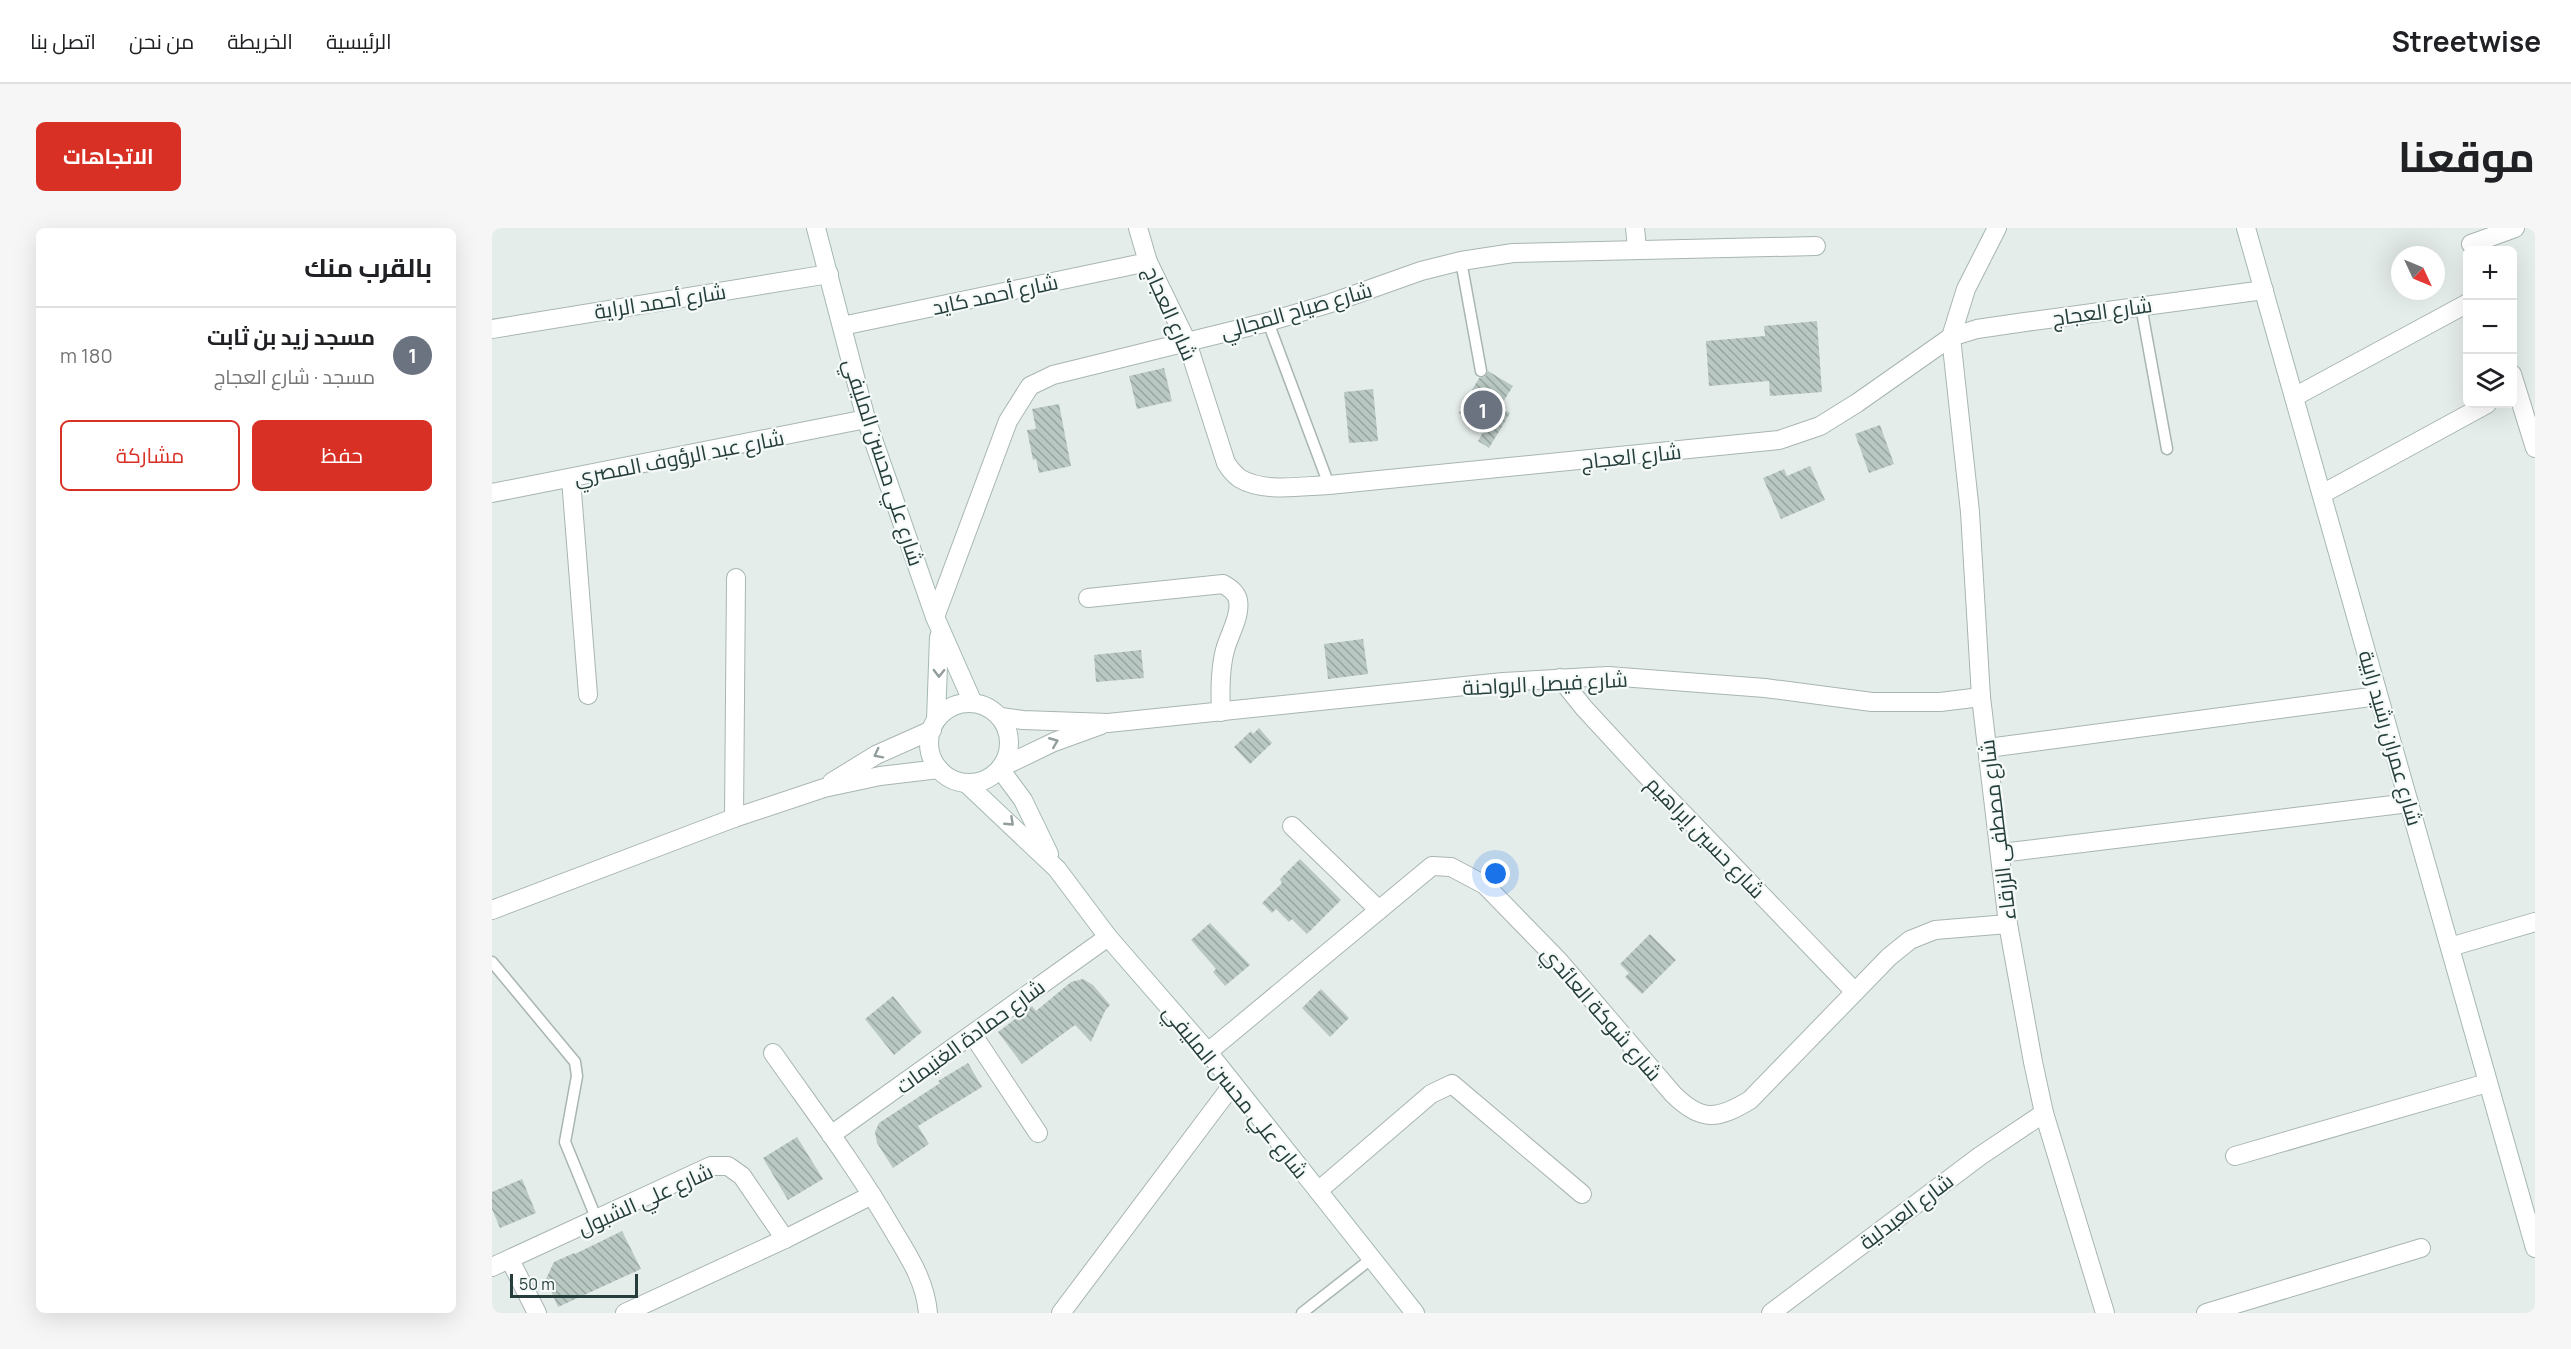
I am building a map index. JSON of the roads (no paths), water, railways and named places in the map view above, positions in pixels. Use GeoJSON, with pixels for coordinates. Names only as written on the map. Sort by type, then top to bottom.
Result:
{"type":"FeatureCollection","features":[{"type":"Feature","properties":{"kind":"street","name":"شارع علي محسن المليفي"},"geometry":{"type":"LineString","coordinates":[[816,228],[866,419],[937,621],[974,703]]}},
{"type":"Feature","properties":{"kind":"street","name":"شارع العجاج"},"geometry":{"type":"LineString","coordinates":[[1138,228],[1148,262],[1187,342],[1226,464],[1237,477],[1255,485],[1284,487],[1329,485],[1779,440],[1820,426],[1951,337],[1977,329],[2264,290]]}},
{"type":"Feature","properties":{"kind":"street"},"geometry":{"type":"LineString","coordinates":[[1635,228],[1637,248]]}},
{"type":"Feature","properties":{"kind":"street"},"geometry":{"type":"LineString","coordinates":[[1951,337],[1966,289],[1997,228]]}},
{"type":"Feature","properties":{"kind":"street","name":"شارع عمران رشيد رابية"},"geometry":{"type":"LineString","coordinates":[[2246,228],[2535,1248]]}},
{"type":"Feature","properties":{"kind":"street"},"geometry":{"type":"LineString","coordinates":[[2470,241],[2515,228]]}},
{"type":"Feature","properties":{"kind":"street","name":"شارع صياح المجالي"},"geometry":{"type":"LineString","coordinates":[[937,621],[1008,421],[1030,386],[1053,375],[1268,322],[1331,303],[1421,271],[1461,261],[1513,253],[1637,248],[1816,246]]}},
{"type":"Feature","properties":{"kind":"street","name":"شارع أحمد كايد"},"geometry":{"type":"LineString","coordinates":[[842,326],[1148,262]]}},
{"type":"Feature","properties":{"kind":"street","name":"شارع أحمد الراية"},"geometry":{"type":"LineString","coordinates":[[492,329],[829,274]]}},
{"type":"Feature","properties":{"kind":"street"},"geometry":{"type":"LineString","coordinates":[[2294,397],[2463,306]]}},
{"type":"Feature","properties":{"kind":"street","name":"شارع مصطفى الزرقاء"},"geometry":{"type":"LineString","coordinates":[[1951,337],[1970,512],[1981,697],[2008,924],[2044,1113],[2105,1313]]}},
{"type":"Feature","properties":{"kind":"street"},"geometry":{"type":"LineString","coordinates":[[2517,392],[2535,448]]}},
{"type":"Feature","properties":{"kind":"street"},"geometry":{"type":"LineString","coordinates":[[2322,494],[2480,408]]}},
{"type":"Feature","properties":{"kind":"street","name":"شارع عبد الرؤوف المصري"},"geometry":{"type":"LineString","coordinates":[[492,493],[866,419]]}},
{"type":"Feature","properties":{"kind":"street"},"geometry":{"type":"LineString","coordinates":[[571,479],[588,695]]}},
{"type":"Feature","properties":{"kind":"street"},"geometry":{"type":"LineString","coordinates":[[734,818],[736,578]]}},
{"type":"Feature","properties":{"kind":"street"},"geometry":{"type":"LineString","coordinates":[[1088,598],[1223,584],[1231,588],[1238,597],[1239,607],[1225,652],[1220,695],[1221,712]]}},
{"type":"Feature","properties":{"kind":"street","name":"شارع علي محسن المليفي"},"geometry":{"type":"LineString","coordinates":[[934,725],[937,621]]}},
{"type":"Feature","properties":{"kind":"street","name":"شارع فيصل الرواحنة"},"geometry":{"type":"LineString","coordinates":[[1000,717],[1108,723],[1503,682],[1608,676],[1665,679],[1894,703],[1940,702],[1981,697]]}},
{"type":"Feature","properties":{"kind":"street","name":"شارع حسين إبراهيم"},"geometry":{"type":"LineString","coordinates":[[1560,678],[1644,774],[1855,992]]}},
{"type":"Feature","properties":{"kind":"street"},"geometry":{"type":"LineString","coordinates":[[1988,748],[2378,696]]}},
{"type":"Feature","properties":{"kind":"street"},"geometry":{"type":"LineString","coordinates":[[824,788],[876,755],[934,725],[953,706],[974,703],[993,710],[1000,717],[1009,736],[1007,758],[1001,768],[985,780],[966,783],[956,781],[939,769],[930,750],[934,725]]}},
{"type":"Feature","properties":{"kind":"street","name":"شارع فيصل الرواحنة"},"geometry":{"type":"LineString","coordinates":[[1001,768],[1054,742],[1108,723]]}},
{"type":"Feature","properties":{"kind":"street","name":"شارع علي محسن المليفي"},"geometry":{"type":"LineString","coordinates":[[1001,768],[1023,800],[1057,869]]}},
{"type":"Feature","properties":{"kind":"street"},"geometry":{"type":"LineString","coordinates":[[492,910],[734,818],[824,788],[880,776],[939,769]]}},
{"type":"Feature","properties":{"kind":"street","name":"شارع علي محسن المليفي"},"geometry":{"type":"LineString","coordinates":[[966,783],[1057,869],[1108,937],[1208,1052],[1415,1313]]}},
{"type":"Feature","properties":{"kind":"street"},"geometry":{"type":"LineString","coordinates":[[2001,853],[2409,803]]}},
{"type":"Feature","properties":{"kind":"street"},"geometry":{"type":"LineString","coordinates":[[1292,826],[1379,910]]}},
{"type":"Feature","properties":{"kind":"street","name":"شارع شوكة العائدي"},"geometry":{"type":"LineString","coordinates":[[1208,1052],[1432,866],[1451,867],[1485,885],[1559,961],[1672,1094],[1689,1110],[1706,1115],[1728,1113],[1750,1100],[1889,957],[1910,940],[1935,930],[2008,924]]}},
{"type":"Feature","properties":{"kind":"street"},"geometry":{"type":"LineString","coordinates":[[2450,947],[2535,922]]}},
{"type":"Feature","properties":{"kind":"street","name":"شارع حمادة الغنيمات"},"geometry":{"type":"LineString","coordinates":[[831,1135],[974,1035],[1108,937]]}},
{"type":"Feature","properties":{"kind":"street"},"geometry":{"type":"LineString","coordinates":[[974,1035],[1038,1133]]}},
{"type":"Feature","properties":{"kind":"street"},"geometry":{"type":"LineString","coordinates":[[773,1053],[872,1195],[920,1275],[927,1295],[928,1313]]}},
{"type":"Feature","properties":{"kind":"street"},"geometry":{"type":"LineString","coordinates":[[2235,1156],[2487,1083]]}},
{"type":"Feature","properties":{"kind":"street"},"geometry":{"type":"LineString","coordinates":[[1061,1313],[1233,1084]]}},
{"type":"Feature","properties":{"kind":"street"},"geometry":{"type":"LineString","coordinates":[[1318,1191],[1431,1094],[1452,1084],[1582,1194]]}},
{"type":"Feature","properties":{"kind":"street","name":"شارع العبدلية"},"geometry":{"type":"LineString","coordinates":[[1773,1312],[1980,1156],[2044,1113]]}},
{"type":"Feature","properties":{"kind":"street","name":"شارع علي الشبول"},"geometry":{"type":"LineString","coordinates":[[492,1267],[711,1166],[728,1166],[742,1176],[785,1239]]}},
{"type":"Feature","properties":{"kind":"street"},"geometry":{"type":"LineString","coordinates":[[625,1313],[785,1239],[872,1195]]}},
{"type":"Feature","properties":{"kind":"street"},"geometry":{"type":"LineString","coordinates":[[2206,1313],[2421,1248]]}},
{"type":"Feature","properties":{"kind":"street"},"geometry":{"type":"LineString","coordinates":[[510,1260],[537,1313]]}},
{"type":"Feature","properties":{"kind":"lane"},"geometry":{"type":"LineString","coordinates":[[1461,261],[1481,371]]}},
{"type":"Feature","properties":{"kind":"lane"},"geometry":{"type":"LineString","coordinates":[[2141,306],[2166,449]]}},
{"type":"Feature","properties":{"kind":"lane"},"geometry":{"type":"LineString","coordinates":[[1268,322],[1329,485]]}},
{"type":"Feature","properties":{"kind":"lane"},"geometry":{"type":"LineString","coordinates":[[492,962],[575,1062],[577,1076],[565,1142],[597,1220]]}},
{"type":"Feature","properties":{"kind":"lane"},"geometry":{"type":"LineString","coordinates":[[1302,1313],[1371,1259]]}},
{"type":"Feature","properties":{"kind":"place","name":"مسجد زيد بن ثابت"},"geometry":{"type":"Point","coordinates":[1483,410]}}]}
